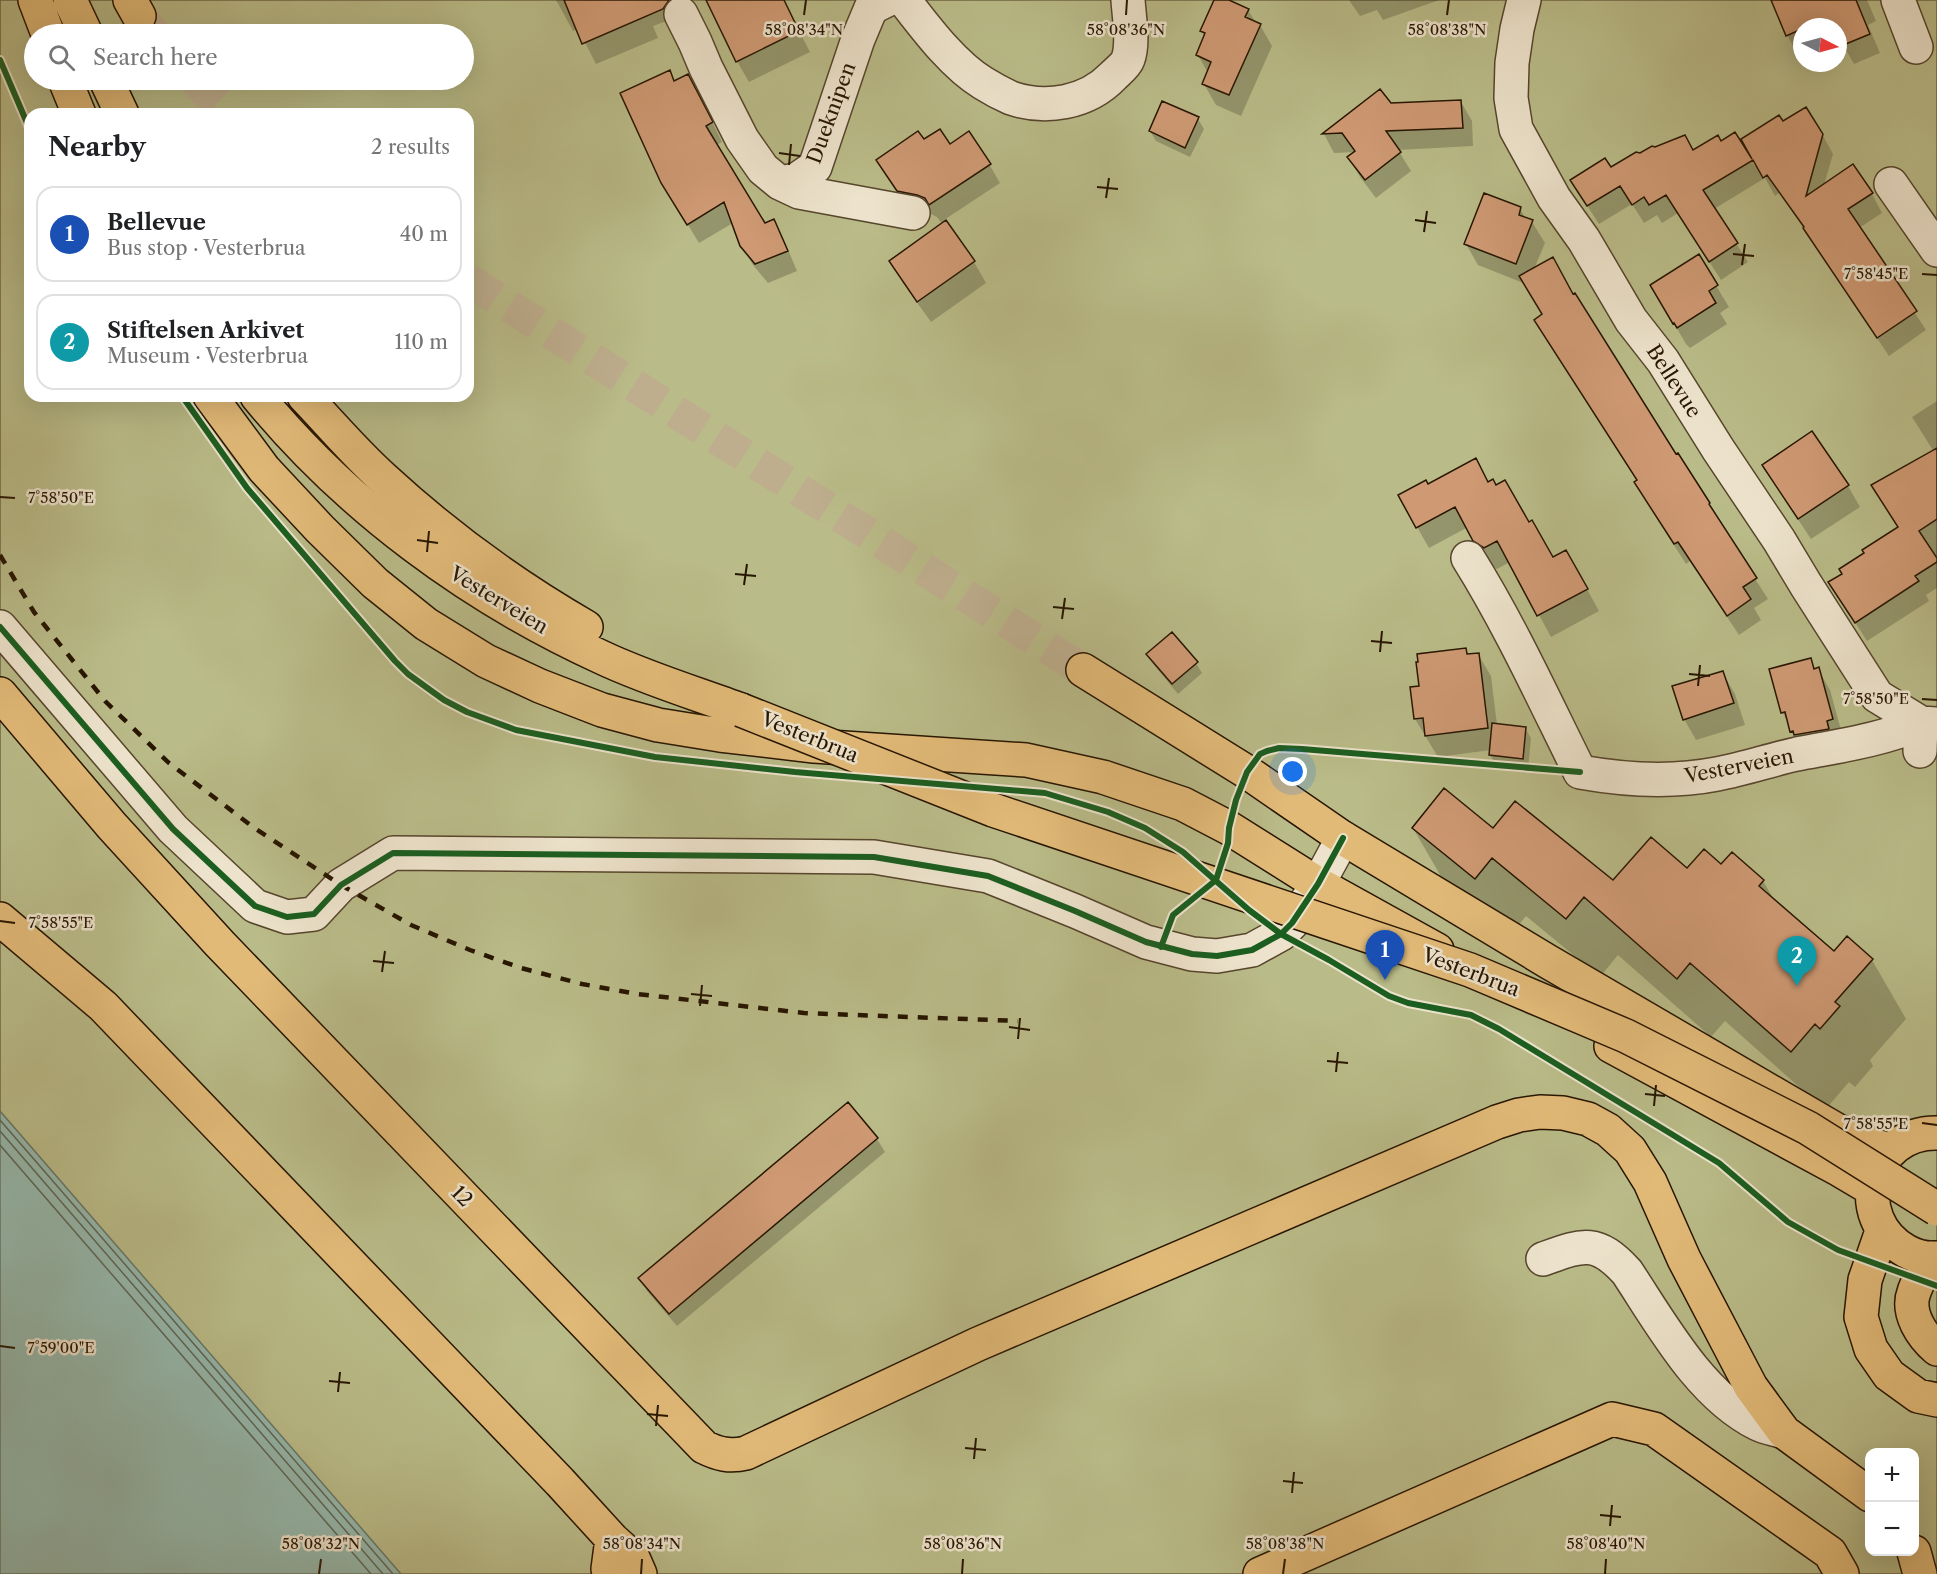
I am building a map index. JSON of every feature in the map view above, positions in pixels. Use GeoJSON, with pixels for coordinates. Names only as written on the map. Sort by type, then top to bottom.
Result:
{"type":"FeatureCollection","features":[{"type":"Feature","properties":{"kind":"highway"},"geometry":{"type":"LineString","coordinates":[[36,0],[44,24]]}},
{"type":"Feature","properties":{"kind":"highway"},"geometry":{"type":"LineString","coordinates":[[70,0],[81,24]]}},
{"type":"Feature","properties":{"kind":"highway"},"geometry":{"type":"LineString","coordinates":[[54,108],[56,90]]}},
{"type":"Feature","properties":{"kind":"highway"},"geometry":{"type":"LineString","coordinates":[[69,90],[77,108]]}},
{"type":"Feature","properties":{"kind":"highway"},"geometry":{"type":"LineString","coordinates":[[111,90],[119,108]]}},
{"type":"Feature","properties":{"kind":"highway"},"geometry":{"type":"LineString","coordinates":[[214,402],[264,469],[320,529],[375,582],[426,624],[486,661],[540,687],[602,710],[646,722],[720,735],[814,746],[1026,760],[1103,777],[1183,804],[1229,828],[1318,884],[1525,1000],[1872,1189]]}},
{"type":"Feature","properties":{"kind":"highway","name":"Vesterveien"},"geometry":{"type":"LineString","coordinates":[[262,402],[318,464],[382,521],[437,562],[540,627],[602,658],[657,672]]}},
{"type":"Feature","properties":{"kind":"highway","name":"Vesterveien"},"geometry":{"type":"LineString","coordinates":[[310,402],[383,478],[469,550],[552,608],[615,644],[657,672]]}},
{"type":"Feature","properties":{"kind":"highway"},"geometry":{"type":"LineString","coordinates":[[1083,670],[1247,772],[1343,838],[1547,961],[1852,1140],[1890,1150]]}},
{"type":"Feature","properties":{"kind":"highway","name":"Vesterbrua"},"geometry":{"type":"LineString","coordinates":[[657,672],[741,710],[993,810],[1470,970],[1626,1036],[1808,1128],[1937,1209]]}},
{"type":"Feature","properties":{"kind":"highway","name":"12"},"geometry":{"type":"LineString","coordinates":[[0,694],[112,826],[220,944],[704,1447],[717,1454],[735,1456],[746,1453],[1000,1335],[1497,1122],[1519,1115],[1540,1112],[1563,1113],[1588,1119],[1608,1130],[1630,1150],[1650,1182],[1684,1259],[1732,1353],[1751,1387],[1784,1432]]}},
{"type":"Feature","properties":{"kind":"highway"},"geometry":{"type":"LineString","coordinates":[[0,919],[103,1006],[612,1539],[633,1558],[640,1574]]}},
{"type":"Feature","properties":{"kind":"highway"},"geometry":{"type":"LineString","coordinates":[[1937,1133],[1926,1132],[1906,1138],[1890,1150],[1877,1168],[1872,1189],[1874,1211],[1882,1231],[1895,1245],[1912,1254],[1934,1258],[1913,1293],[1914,1318],[1925,1339],[1937,1349]]}},
{"type":"Feature","properties":{"kind":"highway"},"geometry":{"type":"LineString","coordinates":[[1882,1231],[1864,1280],[1861,1317],[1870,1349],[1889,1375],[1918,1396],[1937,1400]]}},
{"type":"Feature","properties":{"kind":"highway"},"geometry":{"type":"LineString","coordinates":[[1260,1574],[1612,1419],[1654,1429],[1830,1553],[1842,1574]]}},
{"type":"Feature","properties":{"kind":"highway"},"geometry":{"type":"LineString","coordinates":[[1784,1432],[1865,1492]]}},
{"type":"Feature","properties":{"kind":"highway"},"geometry":{"type":"LineString","coordinates":[[610,1574],[608,1569],[612,1539]]}},
{"type":"Feature","properties":{"kind":"highway"},"geometry":{"type":"LineString","coordinates":[[1915,1556],[1920,1574]]}},
{"type":"Feature","properties":{"kind":"street","name":"Dueknipen"},"geometry":{"type":"LineString","coordinates":[[780,183],[796,180],[815,167],[858,39],[871,8],[887,0]]}},
{"type":"Feature","properties":{"kind":"street"},"geometry":{"type":"LineString","coordinates":[[904,0],[924,27],[952,57],[980,81],[1011,98],[1042,104],[1074,100],[1102,87],[1128,61],[1131,34],[1128,0]]}},
{"type":"Feature","properties":{"kind":"street","name":"Bellevue"},"geometry":{"type":"LineString","coordinates":[[1524,0],[1512,63],[1511,98],[1516,129],[1554,198],[1584,240],[1631,320],[1663,361],[1877,696],[1926,733]]}},
{"type":"Feature","properties":{"kind":"street"},"geometry":{"type":"LineString","coordinates":[[1898,0],[1916,47]]}},
{"type":"Feature","properties":{"kind":"street","name":"Dueknipen"},"geometry":{"type":"LineString","coordinates":[[681,14],[742,139],[763,169],[780,183],[799,192],[913,213]]}},
{"type":"Feature","properties":{"kind":"street"},"geometry":{"type":"LineString","coordinates":[[1891,184],[1937,250]]}},
{"type":"Feature","properties":{"kind":"street","name":"Vesterveien"},"geometry":{"type":"LineString","coordinates":[[1468,558],[1528,664],[1580,772],[1642,780],[1679,779],[1716,774],[1905,730],[1926,733]]}},
{"type":"Feature","properties":{"kind":"street"},"geometry":{"type":"LineString","coordinates":[[0,627],[173,829],[255,906],[287,917],[314,914],[341,885],[393,853],[874,857],[988,876],[1146,942],[1192,954],[1217,956],[1252,950],[1281,934],[1292,923],[1318,884],[1343,838]]}},
{"type":"Feature","properties":{"kind":"street"},"geometry":{"type":"LineString","coordinates":[[1543,1259],[1585,1247],[1598,1249],[1614,1259],[1627,1272],[1694,1372],[1743,1416],[1760,1426],[1784,1432]]}},
{"type":"Feature","properties":{"kind":"green space"},"geometry":{"type":"Polygon","coordinates":[[[0,0],[1937,0],[1937,1574],[381,1574],[0,1131],[0,0]]]}},
{"type":"Feature","properties":{"kind":"water"},"geometry":{"type":"Polygon","coordinates":[[[0,1111],[401,1574],[0,1574],[0,1111]]]}},
{"type":"Feature","properties":{"kind":"building"},"geometry":{"type":"Polygon","coordinates":[[[564,0],[669,0],[663,9],[582,44],[564,0]]]}},
{"type":"Feature","properties":{"kind":"building"},"geometry":{"type":"Polygon","coordinates":[[[706,0],[784,0],[799,31],[736,62],[706,0]]]}},
{"type":"Feature","properties":{"kind":"building"},"geometry":{"type":"Polygon","coordinates":[[[1214,0],[1229,0],[1249,9],[1245,17],[1261,24],[1229,95],[1202,84],[1211,62],[1196,55],[1205,33],[1200,31],[1214,0]]]}},
{"type":"Feature","properties":{"kind":"building"},"geometry":{"type":"Polygon","coordinates":[[[1771,0],[1856,0],[1870,34],[1847,44],[1847,18],[1793,18],[1793,33],[1786,36],[1771,0]]]}},
{"type":"Feature","properties":{"kind":"building"},"geometry":{"type":"Polygon","coordinates":[[[670,70],[674,81],[688,74],[713,122],[706,126],[765,223],[774,219],[788,251],[755,264],[740,246],[724,202],[687,225],[661,183],[620,93],[670,70]]]}},
{"type":"Feature","properties":{"kind":"building"},"geometry":{"type":"Polygon","coordinates":[[[1380,89],[1391,103],[1461,100],[1463,128],[1386,131],[1401,152],[1365,180],[1347,157],[1355,151],[1342,133],[1322,134],[1380,89]]]}},
{"type":"Feature","properties":{"kind":"building"},"geometry":{"type":"Polygon","coordinates":[[[1162,101],[1199,117],[1185,148],[1149,131],[1162,101]]]}},
{"type":"Feature","properties":{"kind":"building"},"geometry":{"type":"Polygon","coordinates":[[[1806,107],[1823,134],[1806,196],[1853,164],[1873,193],[1848,209],[1917,311],[1877,338],[1804,227],[1767,175],[1763,178],[1753,160],[1703,190],[1738,243],[1709,262],[1666,195],[1649,205],[1644,197],[1632,205],[1620,186],[1587,206],[1570,180],[1605,158],[1611,167],[1636,152],[1640,153],[1652,146],[1655,147],[1685,135],[1693,150],[1718,135],[1721,141],[1735,132],[1752,159],[1741,139],[1779,115],[1783,121],[1806,107]]]}},
{"type":"Feature","properties":{"kind":"building"},"geometry":{"type":"Polygon","coordinates":[[[940,129],[950,144],[969,131],[991,164],[929,205],[925,198],[897,191],[876,160],[918,131],[924,139],[940,129]]]}},
{"type":"Feature","properties":{"kind":"building"},"geometry":{"type":"Polygon","coordinates":[[[1484,193],[1521,207],[1519,215],[1533,220],[1516,264],[1464,244],[1484,193]]]}},
{"type":"Feature","properties":{"kind":"building"},"geometry":{"type":"Polygon","coordinates":[[[946,220],[975,261],[917,302],[889,261],[946,220]]]}},
{"type":"Feature","properties":{"kind":"building"},"geometry":{"type":"Polygon","coordinates":[[[1699,254],[1718,285],[1709,291],[1716,303],[1677,328],[1650,285],[1699,254]]]}},
{"type":"Feature","properties":{"kind":"building"},"geometry":{"type":"Polygon","coordinates":[[[1553,257],[1573,294],[1575,293],[1757,578],[1743,587],[1751,599],[1727,616],[1678,542],[1674,544],[1634,482],[1637,480],[1534,320],[1542,314],[1519,276],[1553,257]]]}},
{"type":"Feature","properties":{"kind":"building"},"geometry":{"type":"Polygon","coordinates":[[[1812,431],[1849,485],[1798,519],[1762,465],[1812,431]]]}},
{"type":"Feature","properties":{"kind":"building"},"geometry":{"type":"Polygon","coordinates":[[[1937,448],[1937,519],[1919,531],[1937,558],[1937,562],[1915,576],[1919,581],[1855,623],[1828,582],[1842,574],[1839,569],[1864,553],[1862,550],[1898,527],[1871,485],[1937,448]]]}},
{"type":"Feature","properties":{"kind":"building"},"geometry":{"type":"Polygon","coordinates":[[[1476,458],[1488,482],[1493,479],[1496,485],[1505,480],[1529,522],[1532,520],[1553,557],[1566,550],[1588,589],[1537,616],[1497,541],[1484,548],[1473,541],[1455,507],[1416,528],[1398,495],[1426,480],[1428,484],[1476,458]]]}},
{"type":"Feature","properties":{"kind":"building"},"geometry":{"type":"Polygon","coordinates":[[[1172,632],[1198,662],[1172,684],[1146,654],[1172,632]]]}},
{"type":"Feature","properties":{"kind":"building"},"geometry":{"type":"Polygon","coordinates":[[[1466,648],[1467,654],[1479,653],[1488,728],[1425,736],[1423,718],[1414,719],[1410,687],[1419,686],[1417,654],[1466,648]]]}},
{"type":"Feature","properties":{"kind":"building"},"geometry":{"type":"Polygon","coordinates":[[[1811,658],[1814,669],[1819,667],[1833,719],[1827,721],[1829,729],[1794,735],[1793,731],[1790,732],[1785,712],[1781,713],[1769,669],[1811,658]]]}},
{"type":"Feature","properties":{"kind":"building"},"geometry":{"type":"Polygon","coordinates":[[[1723,671],[1734,703],[1683,720],[1672,686],[1723,671]]]}},
{"type":"Feature","properties":{"kind":"building"},"geometry":{"type":"Polygon","coordinates":[[[1492,723],[1526,727],[1523,759],[1489,755],[1492,723]]]}},
{"type":"Feature","properties":{"kind":"building"},"geometry":{"type":"Polygon","coordinates":[[[1444,788],[1493,828],[1515,801],[1613,880],[1651,837],[1687,868],[1704,849],[1721,864],[1732,852],[1764,880],[1759,886],[1834,951],[1847,936],[1873,959],[1835,1002],[1840,1006],[1820,1029],[1815,1024],[1791,1052],[1690,963],[1677,979],[1584,897],[1566,919],[1492,858],[1475,879],[1412,828],[1444,788]]]}},
{"type":"Feature","properties":{"kind":"building"},"geometry":{"type":"Polygon","coordinates":[[[848,1102],[878,1138],[669,1314],[638,1278],[848,1102]]]}},
{"type":"Feature","properties":{"kind":"tunnel"},"geometry":{"type":"LineString","coordinates":[[139,16],[146,24]]}},
{"type":"Feature","properties":{"kind":"tunnel"},"geometry":{"type":"LineString","coordinates":[[205,90],[224,108]]}},
{"type":"Feature","properties":{"kind":"tunnel"},"geometry":{"type":"LineString","coordinates":[[474,284],[1083,670]]}},
{"type":"Feature","properties":{"kind":"railway"},"geometry":{"type":"LineString","coordinates":[[0,555],[34,612],[105,701],[169,763],[253,827],[341,885],[411,925],[470,950],[521,968],[582,984],[637,994],[804,1013],[1018,1021]]}},
{"type":"Feature","properties":{"kind":"cycle path"},"geometry":{"type":"LineString","coordinates":[[0,60],[24,116]]}},
{"type":"Feature","properties":{"kind":"cycle path"},"geometry":{"type":"LineString","coordinates":[[186,402],[247,488],[395,661],[408,674],[444,700],[467,712],[516,730],[655,757],[795,772],[1045,793],[1108,812],[1145,828],[1183,852],[1249,910],[1281,934],[1389,996],[1408,1003],[1471,1015],[1499,1029],[1719,1163],[1788,1222],[1838,1250],[1937,1286]]}},
{"type":"Feature","properties":{"kind":"cycle path"},"geometry":{"type":"LineString","coordinates":[[0,627],[173,829],[255,906],[287,917],[314,914],[341,885],[393,853],[874,857],[988,876],[1146,942],[1192,954],[1217,956],[1252,950],[1281,934],[1292,923],[1318,884],[1343,838]]}},
{"type":"Feature","properties":{"kind":"cycle path"},"geometry":{"type":"LineString","coordinates":[[1161,947],[1173,915],[1216,880],[1228,843],[1236,800],[1247,772],[1260,754],[1267,751],[1279,748],[1302,749],[1580,772]]}},
{"type":"Feature","properties":{"kind":"place","name":"Bellevue"},"geometry":{"type":"Point","coordinates":[1385,980]}},
{"type":"Feature","properties":{"kind":"place","name":"Stiftelsen Arkivet"},"geometry":{"type":"Point","coordinates":[1797,986]}}]}
